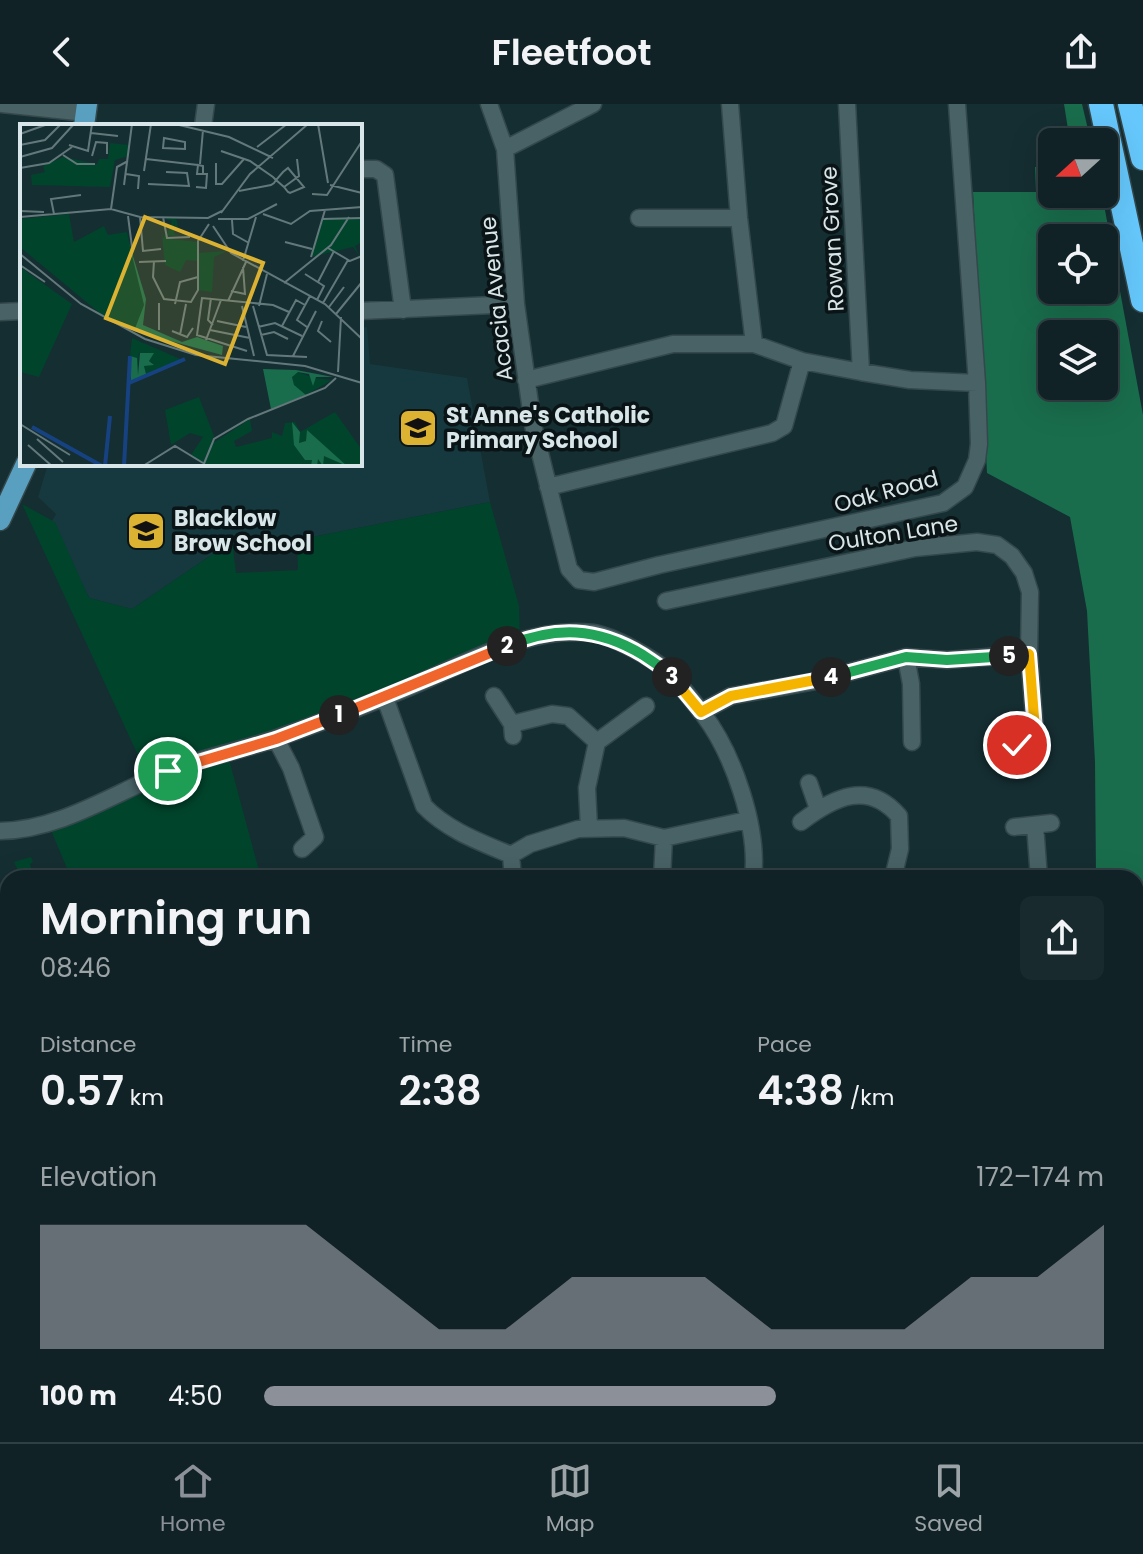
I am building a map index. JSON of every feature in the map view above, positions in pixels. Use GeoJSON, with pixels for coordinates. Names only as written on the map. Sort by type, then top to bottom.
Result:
{"type":"FeatureCollection","features":[{"type":"Feature","properties":{"kind":"highway"},"geometry":{"type":"LineString","coordinates":[[1101,104],[1143,300]]}},
{"type":"Feature","properties":{"kind":"highway"},"geometry":{"type":"LineString","coordinates":[[1130,104],[1143,158]]}},
{"type":"Feature","properties":{"kind":"main road"},"geometry":{"type":"LineString","coordinates":[[0,520],[25,466]]}},
{"type":"Feature","properties":{"kind":"street"},"geometry":{"type":"LineString","coordinates":[[2,104],[85,114]]}},
{"type":"Feature","properties":{"kind":"street"},"geometry":{"type":"LineString","coordinates":[[203,124],[206,104]]}},
{"type":"Feature","properties":{"kind":"street","name":"Acacia Avenue"},"geometry":{"type":"LineString","coordinates":[[489,104],[505,149],[516,304],[526,380],[569,569],[579,580]]}},
{"type":"Feature","properties":{"kind":"street"},"geometry":{"type":"LineString","coordinates":[[505,149],[593,104]]}},
{"type":"Feature","properties":{"kind":"street"},"geometry":{"type":"LineString","coordinates":[[730,104],[754,344]]}},
{"type":"Feature","properties":{"kind":"street","name":"Rowan Grove"},"geometry":{"type":"LineString","coordinates":[[847,104],[861,372]]}},
{"type":"Feature","properties":{"kind":"street","name":"Oak Road"},"geometry":{"type":"LineString","coordinates":[[579,580],[594,582],[943,503],[965,487],[977,460],[979,444],[957,104]]}},
{"type":"Feature","properties":{"kind":"street"},"geometry":{"type":"LineString","coordinates":[[362,169],[376,169],[385,175],[403,310]]}},
{"type":"Feature","properties":{"kind":"street"},"geometry":{"type":"LineString","coordinates":[[639,218],[739,218]]}},
{"type":"Feature","properties":{"kind":"street"},"geometry":{"type":"LineString","coordinates":[[362,311],[516,304]]}},
{"type":"Feature","properties":{"kind":"street"},"geometry":{"type":"LineString","coordinates":[[0,312],[20,311]]}},
{"type":"Feature","properties":{"kind":"street"},"geometry":{"type":"LineString","coordinates":[[526,380],[673,344],[754,344],[802,361],[861,372],[910,380],[977,383]]}},
{"type":"Feature","properties":{"kind":"street"},"geometry":{"type":"LineString","coordinates":[[548,487],[772,433],[784,426],[802,361]]}},
{"type":"Feature","properties":{"kind":"street","name":"Oulton Lane"},"geometry":{"type":"LineString","coordinates":[[666,601],[915,548],[977,542],[997,545],[1012,556],[1024,573],[1030,592],[1029,654],[1036,743],[1017,745]]}},
{"type":"Feature","properties":{"kind":"street"},"geometry":{"type":"LineString","coordinates":[[0,831],[32,828],[57,820],[168,771],[276,739],[385,698],[520,641],[562,631],[597,633],[631,648],[667,671],[701,712],[718,734],[733,763],[753,852],[753,870]]}},
{"type":"Feature","properties":{"kind":"street"},"geometry":{"type":"LineString","coordinates":[[701,712],[731,696],[816,681],[906,657],[947,660],[1029,654]]}},
{"type":"Feature","properties":{"kind":"street"},"geometry":{"type":"LineString","coordinates":[[906,657],[911,684],[912,742]]}},
{"type":"Feature","properties":{"kind":"street"},"geometry":{"type":"LineString","coordinates":[[494,696],[512,730],[552,714],[568,716],[597,742]]}},
{"type":"Feature","properties":{"kind":"street"},"geometry":{"type":"LineString","coordinates":[[385,698],[424,806],[435,818],[449,826],[511,855]]}},
{"type":"Feature","properties":{"kind":"street"},"geometry":{"type":"LineString","coordinates":[[589,828],[587,788],[597,742],[646,706]]}},
{"type":"Feature","properties":{"kind":"street"},"geometry":{"type":"LineString","coordinates":[[276,739],[291,768],[315,837],[302,849]]}},
{"type":"Feature","properties":{"kind":"street"},"geometry":{"type":"LineString","coordinates":[[809,783],[818,809]]}},
{"type":"Feature","properties":{"kind":"street"},"geometry":{"type":"LineString","coordinates":[[801,822],[818,809],[861,795],[878,796],[899,816],[901,831],[894,870]]}},
{"type":"Feature","properties":{"kind":"street"},"geometry":{"type":"LineString","coordinates":[[511,855],[530,844],[578,829],[624,828],[664,838],[747,820]]}},
{"type":"Feature","properties":{"kind":"street"},"geometry":{"type":"LineString","coordinates":[[1014,827],[1043,824],[1040,870]]}},
{"type":"Feature","properties":{"kind":"street"},"geometry":{"type":"LineString","coordinates":[[662,870],[664,838]]}},
{"type":"Feature","properties":{"kind":"street"},"geometry":{"type":"LineString","coordinates":[[511,855],[512,870]]}},
{"type":"Feature","properties":{"kind":"shaded area"},"geometry":{"type":"Polygon","coordinates":[[[367,327],[370,364],[467,378],[490,502],[297,540],[235,544],[232,541],[132,609],[89,598],[52,521],[56,514],[38,497],[47,466],[362,466],[362,328],[367,327]]]}},
{"type":"Feature","properties":{"kind":"green space"},"geometry":{"type":"Polygon","coordinates":[[[1064,104],[1082,104],[1088,128],[1068,128],[1064,104]]]}},
{"type":"Feature","properties":{"kind":"green space"},"geometry":{"type":"Polygon","coordinates":[[[1035,167],[1038,167],[1038,208],[1105,208],[1108,224],[1038,224],[1038,304],[1118,304],[1118,280],[1143,415],[1143,870],[1096,870],[1095,762],[1087,611],[1070,517],[987,473],[973,192],[1036,192],[1035,167]]]}},
{"type":"Feature","properties":{"kind":"green space"},"geometry":{"type":"Polygon","coordinates":[[[490,502],[519,606],[520,641],[227,752],[259,870],[68,870],[48,823],[149,779],[22,504],[55,522],[89,598],[132,609],[232,541],[236,573],[298,570],[297,540],[490,502]]]}},
{"type":"Feature","properties":{"kind":"green space"},"geometry":{"type":"Polygon","coordinates":[[[31,857],[32,870],[18,870],[14,862],[31,857]]]}},
{"type":"Feature","properties":{"kind":"place","name":"St Anne's Catholic Primary School"},"geometry":{"type":"Point","coordinates":[418,428]}},
{"type":"Feature","properties":{"kind":"place","name":"Blacklow Brow School"},"geometry":{"type":"Point","coordinates":[146,531]}},
{"type":"Feature","properties":{"kind":"route"},"geometry":{"type":"LineString","coordinates":[[168,771],[276,739],[385,698],[520,641],[562,631],[597,633],[631,648],[667,671],[701,712],[731,696],[816,681],[906,657],[947,660],[1029,654],[1036,743],[1017,745]]}}]}
